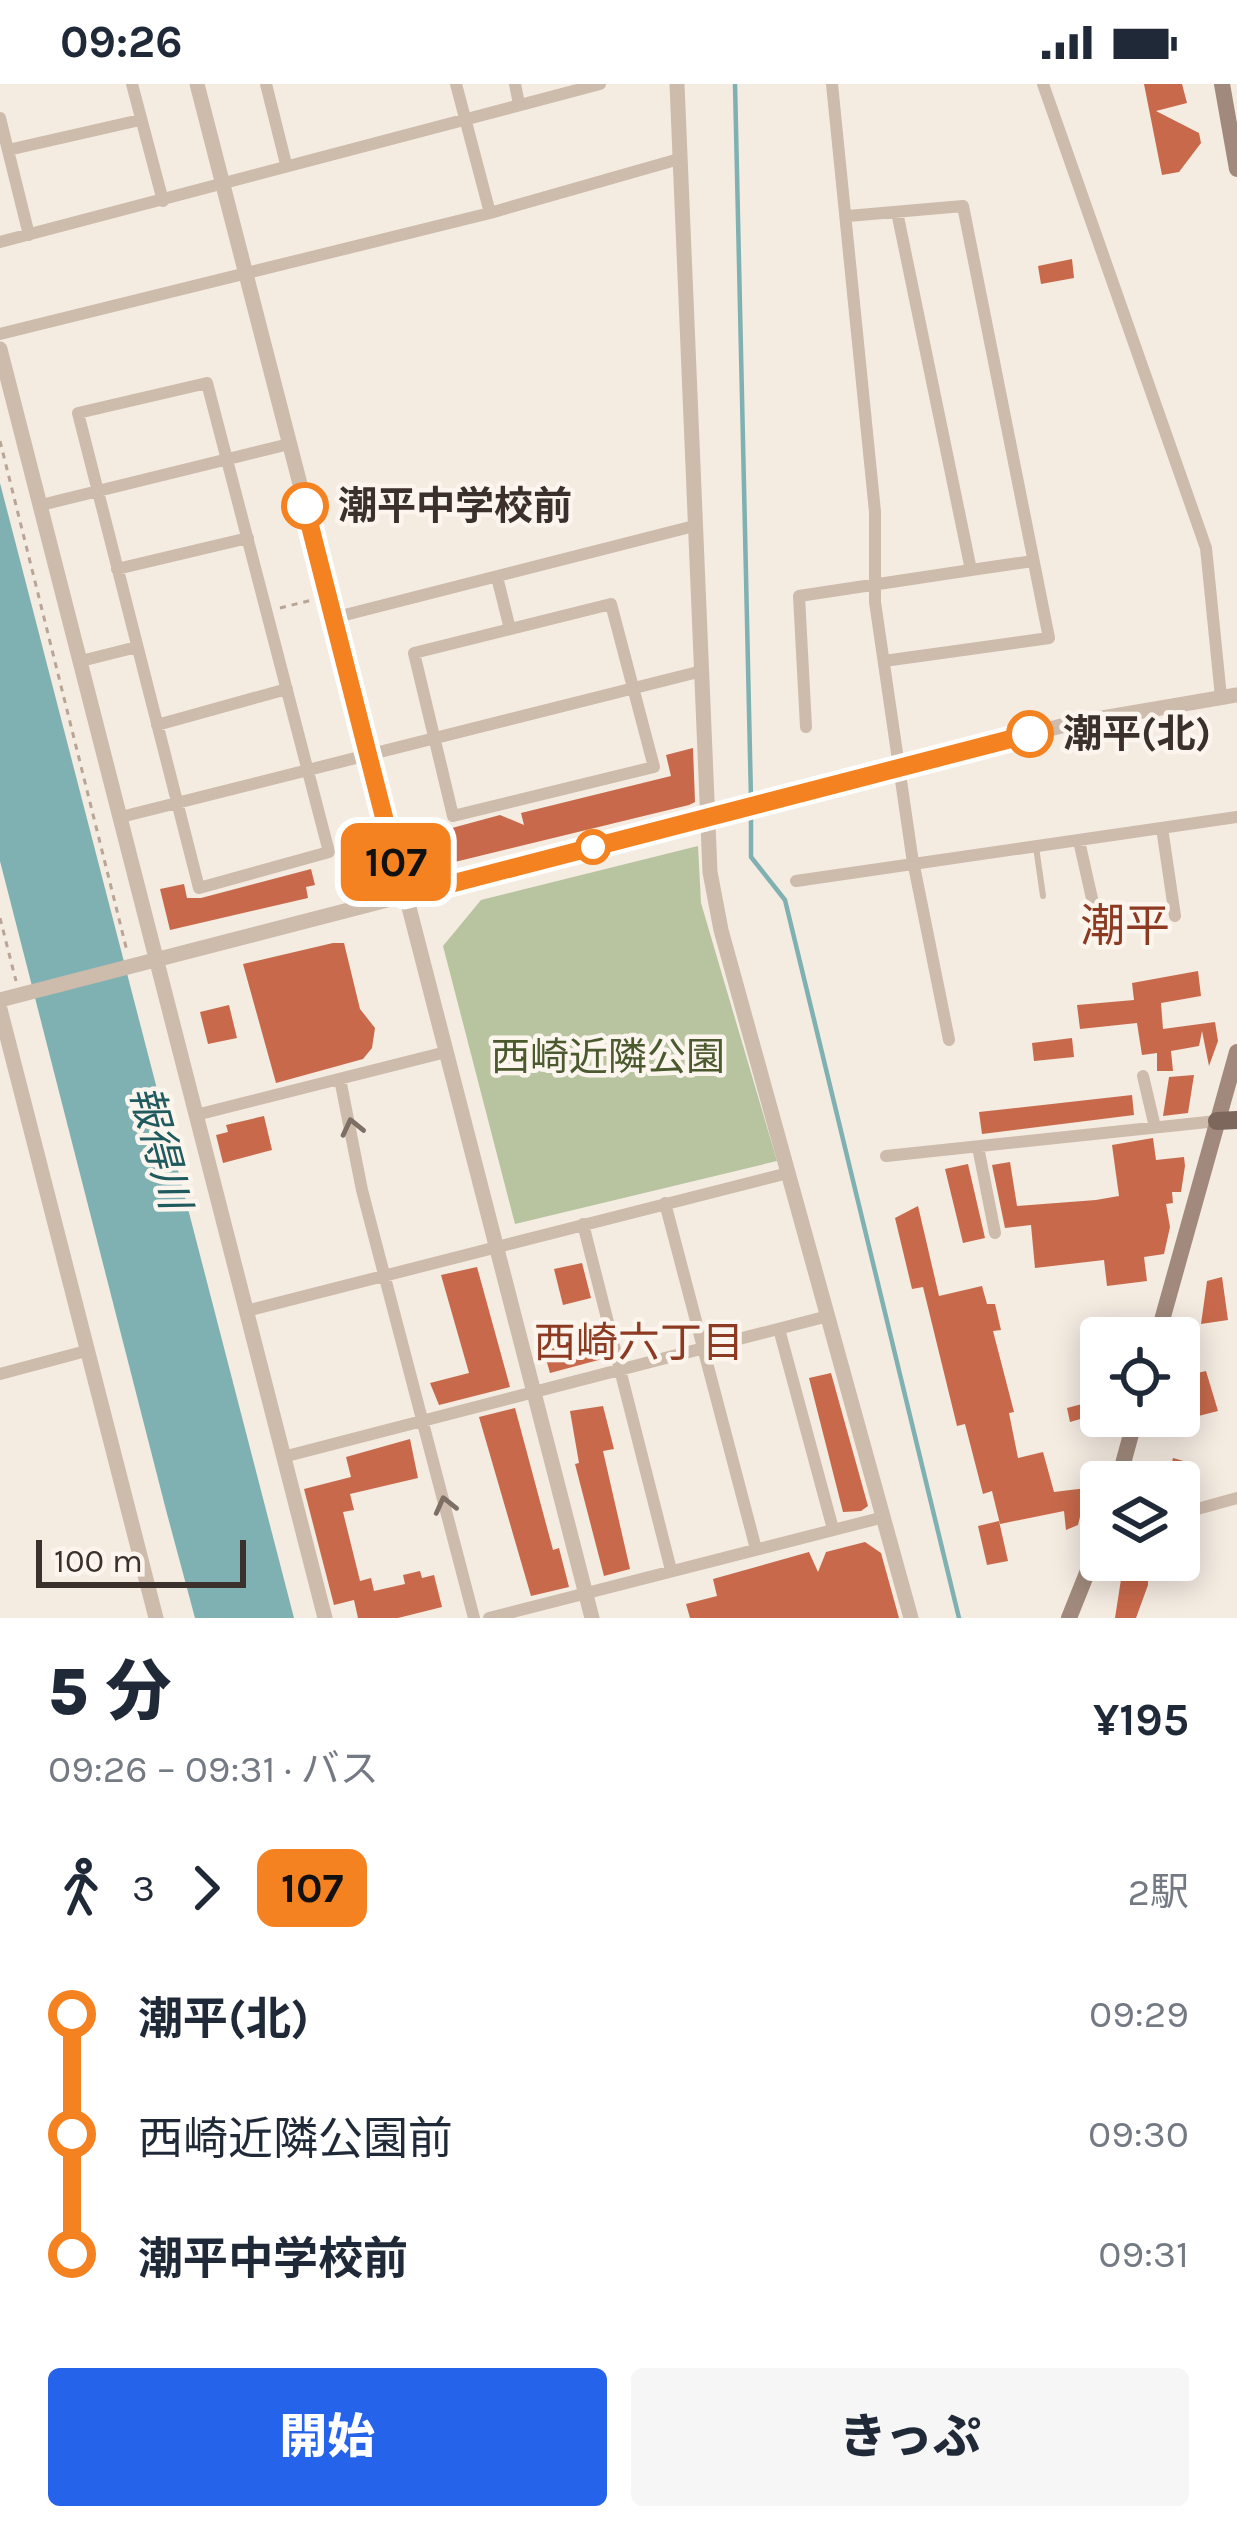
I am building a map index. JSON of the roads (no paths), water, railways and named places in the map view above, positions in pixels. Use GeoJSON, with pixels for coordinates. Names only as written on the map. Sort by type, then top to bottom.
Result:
{"type":"FeatureCollection","features":[{"type":"Feature","properties":{"kind":"main road"},"geometry":{"type":"LineString","coordinates":[[1209,84],[1236,167]]}},
{"type":"Feature","properties":{"kind":"main road"},"geometry":{"type":"LineString","coordinates":[[1222,84],[1236,167]]}},
{"type":"Feature","properties":{"kind":"main road"},"geometry":{"type":"LineString","coordinates":[[1164,1317],[1227,1120],[1237,1052]]}},
{"type":"Feature","properties":{"kind":"main road"},"geometry":{"type":"LineString","coordinates":[[1069,1618],[1084,1581]]}},
{"type":"Feature","properties":{"kind":"street"},"geometry":{"type":"LineString","coordinates":[[132,84],[163,201]]}},
{"type":"Feature","properties":{"kind":"street"},"geometry":{"type":"LineString","coordinates":[[196,84],[592,1618]]}},
{"type":"Feature","properties":{"kind":"street"},"geometry":{"type":"LineString","coordinates":[[266,84],[286,164]]}},
{"type":"Feature","properties":{"kind":"street"},"geometry":{"type":"LineString","coordinates":[[456,84],[490,213]]}},
{"type":"Feature","properties":{"kind":"street"},"geometry":{"type":"LineString","coordinates":[[515,84],[519,104]]}},
{"type":"Feature","properties":{"kind":"street"},"geometry":{"type":"LineString","coordinates":[[0,242],[600,84]]}},
{"type":"Feature","properties":{"kind":"street"},"geometry":{"type":"LineString","coordinates":[[676,84],[710,872],[721,930],[911,1618]]}},
{"type":"Feature","properties":{"kind":"street"},"geometry":{"type":"LineString","coordinates":[[832,84],[879,585],[875,602],[949,1040]]}},
{"type":"Feature","properties":{"kind":"street"},"geometry":{"type":"LineString","coordinates":[[0,1000],[1073,723],[1229,696],[1206,548],[1043,84]]}},
{"type":"Feature","properties":{"kind":"street"},"geometry":{"type":"LineString","coordinates":[[0,118],[29,235]]}},
{"type":"Feature","properties":{"kind":"street"},"geometry":{"type":"LineString","coordinates":[[8,150],[140,120]]}},
{"type":"Feature","properties":{"kind":"street"},"geometry":{"type":"LineString","coordinates":[[0,334],[490,213],[680,159]]}},
{"type":"Feature","properties":{"kind":"street"},"geometry":{"type":"LineString","coordinates":[[848,217],[963,206],[1049,638],[884,661]]}},
{"type":"Feature","properties":{"kind":"street"},"geometry":{"type":"LineString","coordinates":[[897,212],[970,571]]}},
{"type":"Feature","properties":{"kind":"street"},"geometry":{"type":"LineString","coordinates":[[0,349],[326,1618]]}},
{"type":"Feature","properties":{"kind":"street"},"geometry":{"type":"LineString","coordinates":[[207,382],[227,459],[329,852],[199,888],[78,413],[207,382]]}},
{"type":"Feature","properties":{"kind":"street"},"geometry":{"type":"LineString","coordinates":[[40,505],[289,444]]}},
{"type":"Feature","properties":{"kind":"street"},"geometry":{"type":"LineString","coordinates":[[334,618],[694,526]]}},
{"type":"Feature","properties":{"kind":"street"},"geometry":{"type":"LineString","coordinates":[[116,569],[248,538]]}},
{"type":"Feature","properties":{"kind":"street"},"geometry":{"type":"LineString","coordinates":[[806,727],[799,596],[1034,561]]}},
{"type":"Feature","properties":{"kind":"street"},"geometry":{"type":"LineString","coordinates":[[496,577],[510,629]]}},
{"type":"Feature","properties":{"kind":"street"},"geometry":{"type":"LineString","coordinates":[[611,604],[632,688],[654,767],[453,816],[414,652],[611,604]]}},
{"type":"Feature","properties":{"kind":"street"},"geometry":{"type":"LineString","coordinates":[[81,661],[137,647]]}},
{"type":"Feature","properties":{"kind":"street"},"geometry":{"type":"LineString","coordinates":[[121,817],[702,671]]}},
{"type":"Feature","properties":{"kind":"street"},"geometry":{"type":"LineString","coordinates":[[157,725],[287,688]]}},
{"type":"Feature","properties":{"kind":"street"},"geometry":{"type":"LineString","coordinates":[[796,881],[1237,817]]}},
{"type":"Feature","properties":{"kind":"street"},"geometry":{"type":"LineString","coordinates":[[1162,829],[1175,916]]}},
{"type":"Feature","properties":{"kind":"street"},"geometry":{"type":"LineString","coordinates":[[1079,841],[1100,934]]}},
{"type":"Feature","properties":{"kind":"street"},"geometry":{"type":"LineString","coordinates":[[0,1010],[156,1618]]}},
{"type":"Feature","properties":{"kind":"street"},"geometry":{"type":"LineString","coordinates":[[196,1115],[446,1052]]}},
{"type":"Feature","properties":{"kind":"street"},"geometry":{"type":"LineString","coordinates":[[1143,1076],[1155,1127]]}},
{"type":"Feature","properties":{"kind":"street"},"geometry":{"type":"LineString","coordinates":[[340,1079],[474,1618]]}},
{"type":"Feature","properties":{"kind":"street"},"geometry":{"type":"LineString","coordinates":[[886,1156],[1227,1120]]}},
{"type":"Feature","properties":{"kind":"street"},"geometry":{"type":"LineString","coordinates":[[978,1147],[994,1233]]}},
{"type":"Feature","properties":{"kind":"street"},"geometry":{"type":"LineString","coordinates":[[246,1311],[788,1172]]}},
{"type":"Feature","properties":{"kind":"street"},"geometry":{"type":"LineString","coordinates":[[665,1203],[756,1549]]}},
{"type":"Feature","properties":{"kind":"street"},"geometry":{"type":"LineString","coordinates":[[583,1224],[671,1570]]}},
{"type":"Feature","properties":{"kind":"street"},"geometry":{"type":"LineString","coordinates":[[284,1457],[828,1316]]}},
{"type":"Feature","properties":{"kind":"street"},"geometry":{"type":"LineString","coordinates":[[779,1329],[833,1529]]}},
{"type":"Feature","properties":{"kind":"street"},"geometry":{"type":"LineString","coordinates":[[0,1374],[86,1351]]}},
{"type":"Feature","properties":{"kind":"street"},"geometry":{"type":"LineString","coordinates":[[1200,1508],[1237,1498]]}},
{"type":"Feature","properties":{"kind":"street"},"geometry":{"type":"LineString","coordinates":[[489,1618],[884,1517]]}},
{"type":"Feature","properties":{"kind":"lane"},"geometry":{"type":"LineString","coordinates":[[1036,847],[1043,896]]}},
{"type":"Feature","properties":{"kind":"water","name":"報得川"},"geometry":{"type":"Polygon","coordinates":[[[0,483],[294,1618],[195,1618],[166,1510],[0,861],[0,483]]]}},
{"type":"Feature","properties":{"kind":"waterway"},"geometry":{"type":"LineString","coordinates":[[735,84],[751,799]]}},
{"type":"Feature","properties":{"kind":"waterway"},"geometry":{"type":"LineString","coordinates":[[751,811],[751,857],[785,900],[959,1618]]}},
{"type":"Feature","properties":{"kind":"place","name":"潮平中学校前"},"geometry":{"type":"Point","coordinates":[305,506]}},
{"type":"Feature","properties":{"kind":"place","name":"潮平(北)"},"geometry":{"type":"Point","coordinates":[1030,734]}},
{"type":"Feature","properties":{"kind":"district","name":"潮平"},"geometry":{"type":"Point","coordinates":[1125,926]}},
{"type":"Feature","properties":{"kind":"district","name":"西崎六丁目"},"geometry":{"type":"Point","coordinates":[639,1343]}},
{"type":"Feature","properties":{"kind":"park label","name":"西崎近隣公園"},"geometry":{"type":"Point","coordinates":[608,1057]}}]}
